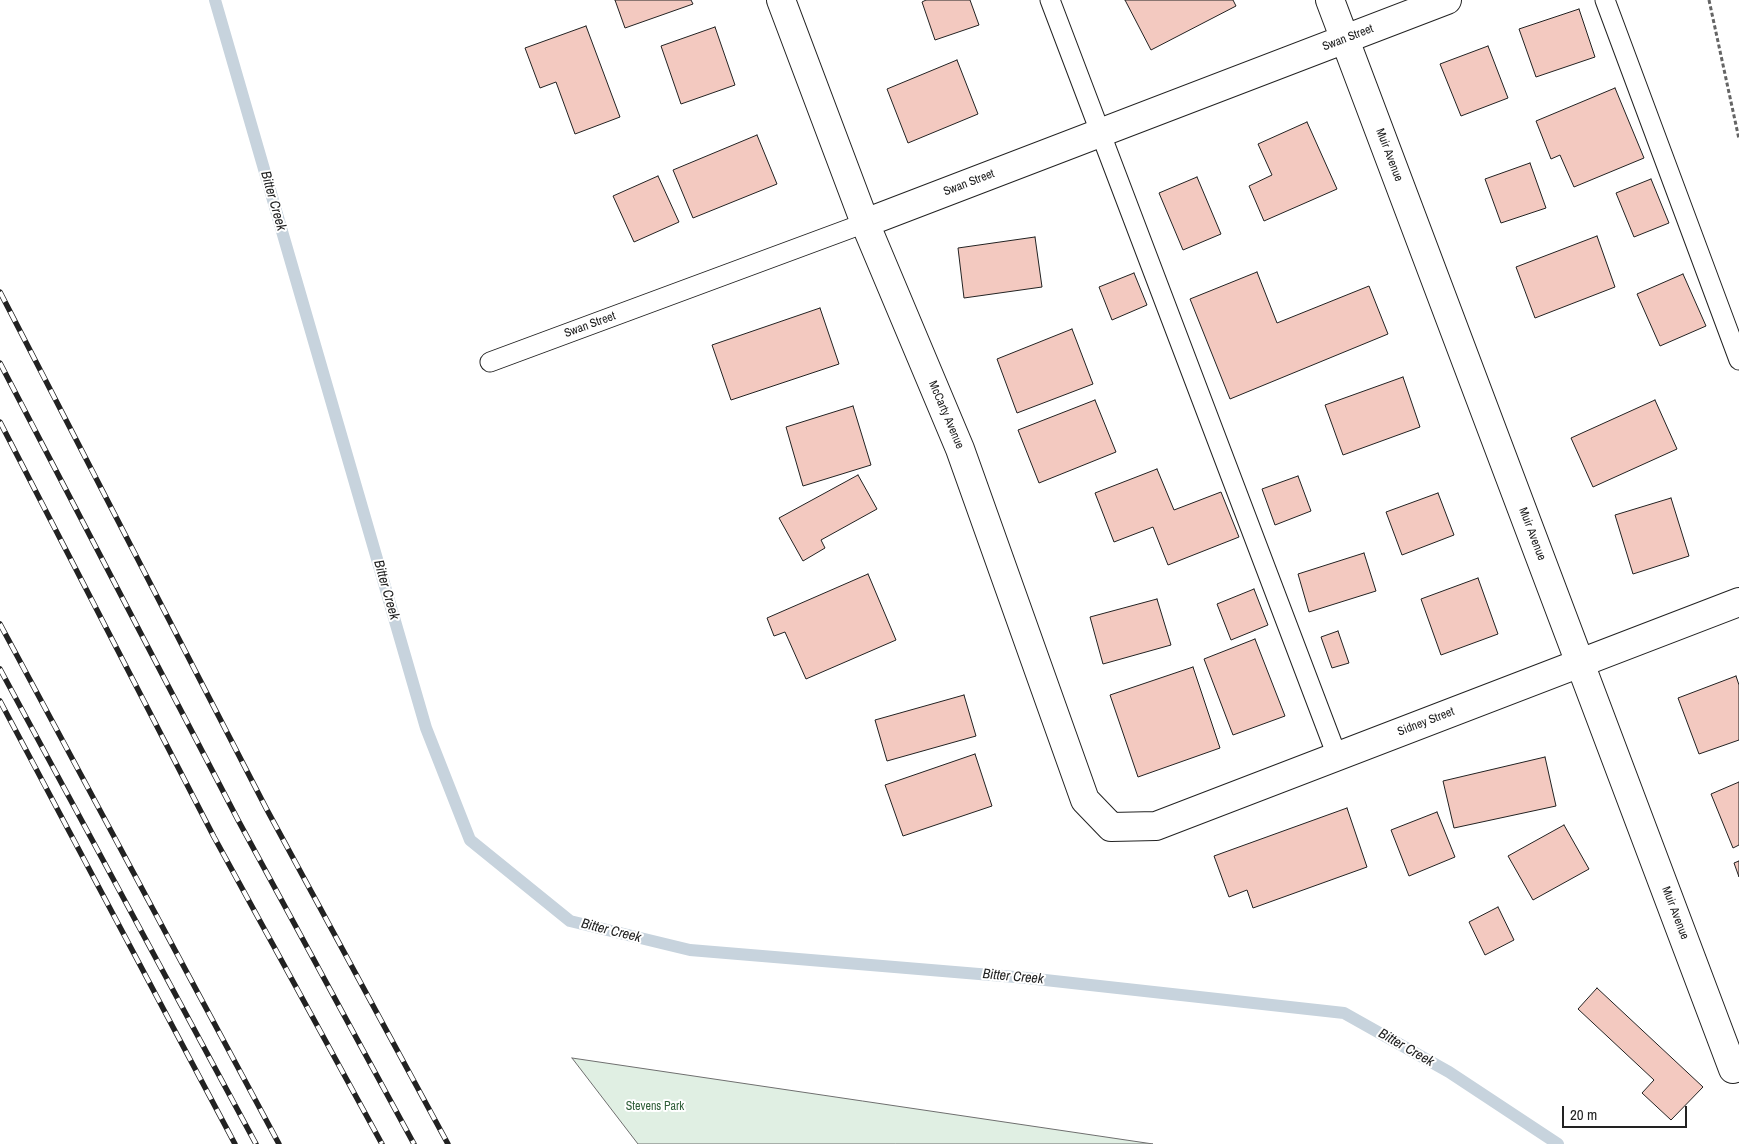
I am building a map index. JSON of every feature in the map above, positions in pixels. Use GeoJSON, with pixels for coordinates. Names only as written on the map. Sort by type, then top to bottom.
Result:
{"type":"FeatureCollection","features":[{"type":"Feature","properties":{"kind":"street","name":"McCarty Avenue"},"geometry":{"type":"LineString","coordinates":[[781,0],[865,223],[960,449],[1085,800],[1111,827]]}},
{"type":"Feature","properties":{"kind":"street","name":"Muir Avenue"},"geometry":{"type":"LineString","coordinates":[[1330,0],[1733,1069]]}},
{"type":"Feature","properties":{"kind":"street","name":"Swan Street"},"geometry":{"type":"LineString","coordinates":[[865,223],[1447,0]]}},
{"type":"Feature","properties":{"kind":"street","name":"Sidney Street"},"geometry":{"type":"LineString","coordinates":[[1111,827],[1156,826],[1739,602]]}},
{"type":"Feature","properties":{"kind":"lane"},"geometry":{"type":"LineString","coordinates":[[1050,0],[1338,756]]}},
{"type":"Feature","properties":{"kind":"lane"},"geometry":{"type":"LineString","coordinates":[[1605,0],[1739,360]]}},
{"type":"Feature","properties":{"kind":"lane","name":"Swan Street"},"geometry":{"type":"LineString","coordinates":[[490,362],[865,223]]}},
{"type":"Feature","properties":{"kind":"path"},"geometry":{"type":"LineString","coordinates":[[1708,0],[1739,139]]}},
{"type":"Feature","properties":{"kind":"green space","name":"Stevens Park"},"geometry":{"type":"Polygon","coordinates":[[[572,1058],[1153,1144],[638,1144],[572,1058]]]}},
{"type":"Feature","properties":{"kind":"building"},"geometry":{"type":"Polygon","coordinates":[[[615,0],[691,0],[693,4],[625,28],[615,0]]]}},
{"type":"Feature","properties":{"kind":"building"},"geometry":{"type":"Polygon","coordinates":[[[926,0],[970,0],[979,25],[935,40],[922,2],[926,0]]]}},
{"type":"Feature","properties":{"kind":"building"},"geometry":{"type":"Polygon","coordinates":[[[1125,0],[1233,0],[1236,6],[1151,50],[1125,0]]]}},
{"type":"Feature","properties":{"kind":"building"},"geometry":{"type":"Polygon","coordinates":[[[1579,9],[1595,57],[1536,77],[1519,29],[1579,9]]]}},
{"type":"Feature","properties":{"kind":"building"},"geometry":{"type":"Polygon","coordinates":[[[586,26],[620,117],[575,134],[556,82],[540,88],[525,48],[586,26]]]}},
{"type":"Feature","properties":{"kind":"building"},"geometry":{"type":"Polygon","coordinates":[[[715,27],[735,85],[681,104],[661,46],[715,27]]]}},
{"type":"Feature","properties":{"kind":"building"},"geometry":{"type":"Polygon","coordinates":[[[1488,46],[1508,98],[1461,116],[1440,64],[1488,46]]]}},
{"type":"Feature","properties":{"kind":"building"},"geometry":{"type":"Polygon","coordinates":[[[957,60],[978,114],[908,143],[887,89],[957,60]]]}},
{"type":"Feature","properties":{"kind":"building"},"geometry":{"type":"Polygon","coordinates":[[[1615,88],[1644,158],[1574,187],[1560,155],[1551,159],[1536,121],[1615,88]]]}},
{"type":"Feature","properties":{"kind":"building"},"geometry":{"type":"Polygon","coordinates":[[[1307,122],[1337,189],[1264,221],[1249,186],[1272,175],[1258,144],[1307,122]]]}},
{"type":"Feature","properties":{"kind":"building"},"geometry":{"type":"Polygon","coordinates":[[[757,135],[777,184],[693,218],[673,170],[757,135]]]}},
{"type":"Feature","properties":{"kind":"building"},"geometry":{"type":"Polygon","coordinates":[[[1530,163],[1546,208],[1501,223],[1485,179],[1530,163]]]}},
{"type":"Feature","properties":{"kind":"building"},"geometry":{"type":"Polygon","coordinates":[[[658,176],[679,222],[634,242],[613,196],[658,176]]]}},
{"type":"Feature","properties":{"kind":"building"},"geometry":{"type":"Polygon","coordinates":[[[1197,177],[1221,234],[1183,250],[1159,193],[1197,177]]]}},
{"type":"Feature","properties":{"kind":"building"},"geometry":{"type":"Polygon","coordinates":[[[1651,179],[1669,223],[1634,237],[1616,193],[1651,179]]]}},
{"type":"Feature","properties":{"kind":"building"},"geometry":{"type":"Polygon","coordinates":[[[1597,236],[1615,287],[1535,318],[1516,267],[1597,236]]]}},
{"type":"Feature","properties":{"kind":"building"},"geometry":{"type":"Polygon","coordinates":[[[1035,237],[1042,287],[964,298],[958,248],[1035,237]]]}},
{"type":"Feature","properties":{"kind":"building"},"geometry":{"type":"Polygon","coordinates":[[[1257,272],[1277,323],[1369,286],[1388,334],[1230,399],[1190,299],[1257,272]]]}},
{"type":"Feature","properties":{"kind":"building"},"geometry":{"type":"Polygon","coordinates":[[[1134,273],[1147,305],[1112,320],[1099,287],[1134,273]]]}},
{"type":"Feature","properties":{"kind":"building"},"geometry":{"type":"Polygon","coordinates":[[[1683,274],[1706,326],[1660,346],[1637,294],[1683,274]]]}},
{"type":"Feature","properties":{"kind":"building"},"geometry":{"type":"Polygon","coordinates":[[[820,308],[839,364],[731,400],[712,345],[820,308]]]}},
{"type":"Feature","properties":{"kind":"building"},"geometry":{"type":"Polygon","coordinates":[[[1072,329],[1093,384],[1017,413],[997,359],[1072,329]]]}},
{"type":"Feature","properties":{"kind":"building"},"geometry":{"type":"Polygon","coordinates":[[[1403,377],[1420,427],[1343,455],[1325,405],[1403,377]]]}},
{"type":"Feature","properties":{"kind":"building"},"geometry":{"type":"Polygon","coordinates":[[[1095,400],[1116,452],[1039,483],[1018,430],[1095,400]]]}},
{"type":"Feature","properties":{"kind":"building"},"geometry":{"type":"Polygon","coordinates":[[[1655,400],[1677,449],[1593,487],[1571,438],[1655,400]]]}},
{"type":"Feature","properties":{"kind":"building"},"geometry":{"type":"Polygon","coordinates":[[[853,406],[871,465],[803,486],[786,427],[853,406]]]}},
{"type":"Feature","properties":{"kind":"building"},"geometry":{"type":"Polygon","coordinates":[[[1157,469],[1174,510],[1221,492],[1239,537],[1168,565],[1153,527],[1114,542],[1095,493],[1157,469]]]}},
{"type":"Feature","properties":{"kind":"building"},"geometry":{"type":"Polygon","coordinates":[[[858,475],[877,509],[821,540],[825,548],[803,561],[779,518],[858,475]]]}},
{"type":"Feature","properties":{"kind":"building"},"geometry":{"type":"Polygon","coordinates":[[[1298,476],[1311,511],[1275,525],[1262,489],[1298,476]]]}},
{"type":"Feature","properties":{"kind":"building"},"geometry":{"type":"Polygon","coordinates":[[[1438,493],[1454,535],[1402,555],[1386,512],[1438,493]]]}},
{"type":"Feature","properties":{"kind":"building"},"geometry":{"type":"Polygon","coordinates":[[[1671,498],[1689,556],[1633,574],[1615,515],[1671,498]]]}},
{"type":"Feature","properties":{"kind":"building"},"geometry":{"type":"Polygon","coordinates":[[[1364,553],[1376,591],[1309,612],[1298,574],[1364,553]]]}},
{"type":"Feature","properties":{"kind":"building"},"geometry":{"type":"Polygon","coordinates":[[[868,574],[896,640],[806,679],[785,632],[774,636],[767,618],[868,574]]]}},
{"type":"Feature","properties":{"kind":"building"},"geometry":{"type":"Polygon","coordinates":[[[1478,578],[1498,634],[1441,655],[1421,599],[1478,578]]]}},
{"type":"Feature","properties":{"kind":"building"},"geometry":{"type":"Polygon","coordinates":[[[1254,589],[1268,625],[1231,640],[1217,604],[1254,589]]]}},
{"type":"Feature","properties":{"kind":"building"},"geometry":{"type":"Polygon","coordinates":[[[1157,599],[1171,645],[1103,664],[1090,617],[1157,599]]]}},
{"type":"Feature","properties":{"kind":"building"},"geometry":{"type":"Polygon","coordinates":[[[1338,631],[1349,663],[1332,668],[1321,637],[1338,631]]]}},
{"type":"Feature","properties":{"kind":"building"},"geometry":{"type":"Polygon","coordinates":[[[1255,639],[1285,716],[1233,735],[1204,659],[1255,639]]]}},
{"type":"Feature","properties":{"kind":"building"},"geometry":{"type":"Polygon","coordinates":[[[1193,667],[1220,748],[1138,777],[1110,695],[1193,667]]]}},
{"type":"Feature","properties":{"kind":"building"},"geometry":{"type":"Polygon","coordinates":[[[1736,676],[1739,685],[1739,740],[1699,754],[1678,698],[1736,676]]]}},
{"type":"Feature","properties":{"kind":"building"},"geometry":{"type":"Polygon","coordinates":[[[964,695],[976,736],[887,761],[875,720],[964,695]]]}},
{"type":"Feature","properties":{"kind":"building"},"geometry":{"type":"Polygon","coordinates":[[[975,754],[992,806],[903,836],[885,785],[975,754]]]}},
{"type":"Feature","properties":{"kind":"building"},"geometry":{"type":"Polygon","coordinates":[[[1545,757],[1556,806],[1454,828],[1443,781],[1545,757]]]}},
{"type":"Feature","properties":{"kind":"building"},"geometry":{"type":"Polygon","coordinates":[[[1739,782],[1739,845],[1733,848],[1711,794],[1739,782]]]}},
{"type":"Feature","properties":{"kind":"building"},"geometry":{"type":"Polygon","coordinates":[[[1347,808],[1367,867],[1253,908],[1247,890],[1229,897],[1214,856],[1347,808]]]}},
{"type":"Feature","properties":{"kind":"building"},"geometry":{"type":"Polygon","coordinates":[[[1437,812],[1455,857],[1409,876],[1391,830],[1437,812]]]}},
{"type":"Feature","properties":{"kind":"building"},"geometry":{"type":"Polygon","coordinates":[[[1564,825],[1589,869],[1533,900],[1508,856],[1564,825]]]}},
{"type":"Feature","properties":{"kind":"building"},"geometry":{"type":"Polygon","coordinates":[[[1739,861],[1739,877],[1734,863],[1739,861]]]}},
{"type":"Feature","properties":{"kind":"building"},"geometry":{"type":"Polygon","coordinates":[[[1498,907],[1514,940],[1485,955],[1469,922],[1498,907]]]}},
{"type":"Feature","properties":{"kind":"building"},"geometry":{"type":"Polygon","coordinates":[[[1597,988],[1703,1087],[1671,1120],[1642,1093],[1654,1080],[1578,1009],[1597,988]]]}},
{"type":"Feature","properties":{"kind":"waterway","name":"Bitter Creek"},"geometry":{"type":"LineString","coordinates":[[215,0],[426,728],[470,840],[570,921],[690,950],[1027,978],[1344,1013],[1449,1072],[1558,1144]]}},
{"type":"Feature","properties":{"kind":"railway"},"geometry":{"type":"LineString","coordinates":[[0,292],[266,808],[448,1144]]}},
{"type":"Feature","properties":{"kind":"railway"},"geometry":{"type":"LineString","coordinates":[[0,363],[238,820],[414,1144]]}},
{"type":"Feature","properties":{"kind":"railway"},"geometry":{"type":"LineString","coordinates":[[0,422],[214,837],[382,1144]]}},
{"type":"Feature","properties":{"kind":"railway"},"geometry":{"type":"LineString","coordinates":[[0,624],[279,1144]]}},
{"type":"Feature","properties":{"kind":"railway"},"geometry":{"type":"LineString","coordinates":[[0,669],[256,1144]]}},
{"type":"Feature","properties":{"kind":"railway"},"geometry":{"type":"LineString","coordinates":[[0,701],[235,1144]]}}]}
